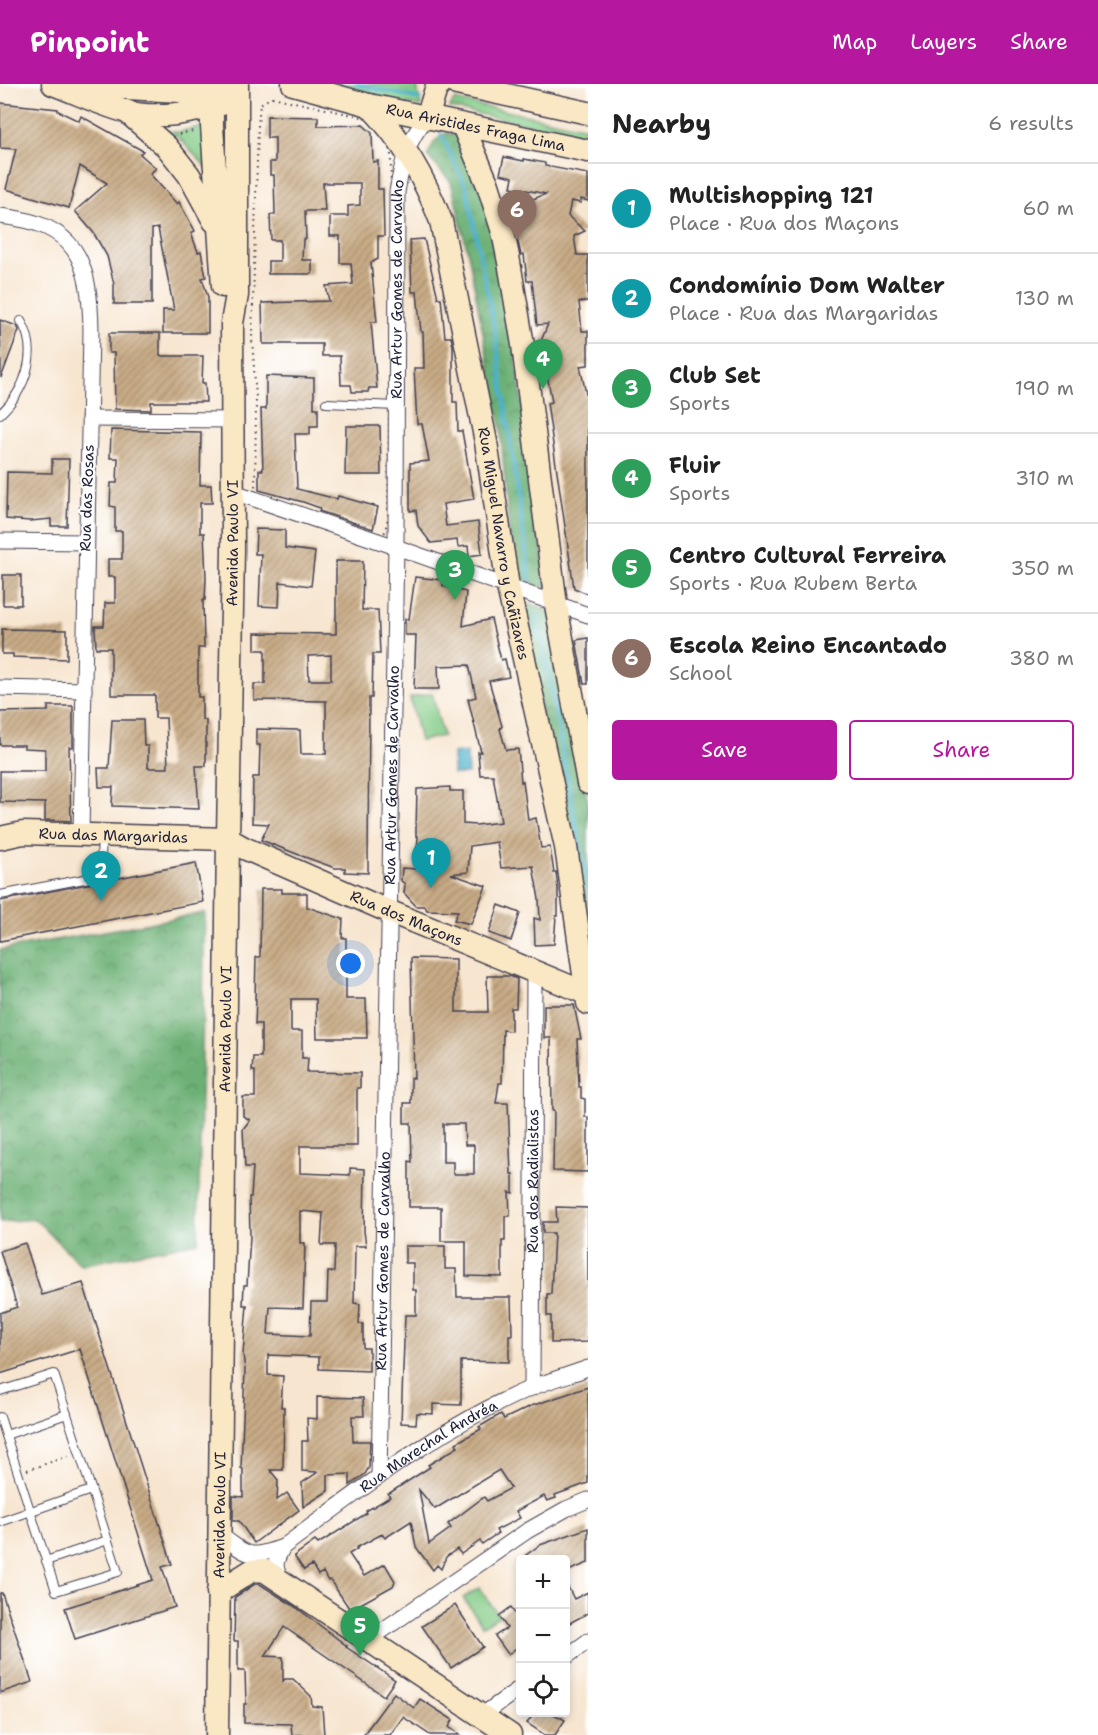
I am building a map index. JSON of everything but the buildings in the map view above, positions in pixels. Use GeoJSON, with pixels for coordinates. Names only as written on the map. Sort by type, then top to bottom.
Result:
{"type":"FeatureCollection","features":[{"type":"Feature","properties":{"kind":"main road","name":"Avenida Paulo VI"},"geometry":{"type":"LineString","coordinates":[[56,84],[181,88],[212,95],[237,92],[237,295],[232,323],[234,492],[217,1735]]}},
{"type":"Feature","properties":{"kind":"main road","name":"Avenida Paulo VI"},"geometry":{"type":"LineString","coordinates":[[56,84],[126,111],[143,114],[174,115],[212,95]]}},
{"type":"Feature","properties":{"kind":"main road","name":"Rua Aristides Fraga Lima"},"geometry":{"type":"LineString","coordinates":[[293,84],[369,105],[588,151]]}},
{"type":"Feature","properties":{"kind":"main road"},"geometry":{"type":"LineString","coordinates":[[421,84],[427,118]]}},
{"type":"Feature","properties":{"kind":"main road"},"geometry":{"type":"LineString","coordinates":[[427,118],[436,89],[441,84]]}},
{"type":"Feature","properties":{"kind":"main road"},"geometry":{"type":"LineString","coordinates":[[457,84],[588,113]]}},
{"type":"Feature","properties":{"kind":"main road","name":"Avenida Paulo VI"},"geometry":{"type":"LineString","coordinates":[[212,95],[218,230],[224,294],[232,323]]}},
{"type":"Feature","properties":{"kind":"main road","name":"Rua Miguel Navarro y Cañizares"},"geometry":{"type":"LineString","coordinates":[[369,105],[407,149],[429,189],[441,221],[486,442],[508,587],[566,847],[588,997]]}},
{"type":"Feature","properties":{"kind":"main road"},"geometry":{"type":"LineString","coordinates":[[126,111],[167,147],[189,175],[218,230]]}},
{"type":"Feature","properties":{"kind":"main road"},"geometry":{"type":"LineString","coordinates":[[463,126],[488,185],[505,242],[523,345],[556,605],[588,783]]}},
{"type":"Feature","properties":{"kind":"main road"},"geometry":{"type":"LineString","coordinates":[[0,838],[23,833]]}},
{"type":"Feature","properties":{"kind":"main road","name":"Rua das Margaridas"},"geometry":{"type":"LineString","coordinates":[[23,833],[228,838]]}},
{"type":"Feature","properties":{"kind":"main road","name":"Rua dos Maçons"},"geometry":{"type":"LineString","coordinates":[[228,838],[244,848],[358,902],[389,912],[588,997]]}},
{"type":"Feature","properties":{"kind":"main road"},"geometry":{"type":"LineString","coordinates":[[218,1592],[251,1571],[264,1570],[510,1735]]}},
{"type":"Feature","properties":{"kind":"street","name":"Rua Artur Gomes de Carvalho"},"geometry":{"type":"LineString","coordinates":[[379,1477],[385,993],[389,912],[396,547],[392,406],[397,192],[407,149],[415,131],[427,118]]}},
{"type":"Feature","properties":{"kind":"street","name":"Rua das Rosas"},"geometry":{"type":"LineString","coordinates":[[0,216],[21,219],[52,229],[66,239],[82,265],[88,284],[90,306],[89,419],[84,690],[92,834]]}},
{"type":"Feature","properties":{"kind":"street"},"geometry":{"type":"LineString","coordinates":[[89,419],[234,420]]}},
{"type":"Feature","properties":{"kind":"street"},"geometry":{"type":"LineString","coordinates":[[234,492],[588,615]]}},
{"type":"Feature","properties":{"kind":"street"},"geometry":{"type":"LineString","coordinates":[[0,541],[86,542]]}},
{"type":"Feature","properties":{"kind":"street"},"geometry":{"type":"LineString","coordinates":[[0,688],[84,690]]}},
{"type":"Feature","properties":{"kind":"street","name":"Rua das Margaridas"},"geometry":{"type":"LineString","coordinates":[[0,831],[23,833]]}},
{"type":"Feature","properties":{"kind":"street","name":"Rua dos Radialistas"},"geometry":{"type":"LineString","coordinates":[[532,1388],[534,973]]}},
{"type":"Feature","properties":{"kind":"street","name":"Rua Marechal Andréa"},"geometry":{"type":"LineString","coordinates":[[220,1535],[248,1555],[258,1555],[284,1547],[379,1477],[477,1415],[532,1388],[588,1368]]}},
{"type":"Feature","properties":{"kind":"street"},"geometry":{"type":"LineString","coordinates":[[370,1639],[527,1531],[566,1509],[588,1500]]}},
{"type":"Feature","properties":{"kind":"street"},"geometry":{"type":"LineString","coordinates":[[282,1582],[275,1569],[275,1560],[284,1547]]}},
{"type":"Feature","properties":{"kind":"street"},"geometry":{"type":"LineString","coordinates":[[570,1654],[588,1641]]}},
{"type":"Feature","properties":{"kind":"street"},"geometry":{"type":"LineString","coordinates":[[482,1716],[516,1691]]}},
{"type":"Feature","properties":{"kind":"lane"},"geometry":{"type":"LineString","coordinates":[[0,414],[16,396],[27,371],[30,344],[21,321]]}},
{"type":"Feature","properties":{"kind":"lane"},"geometry":{"type":"LineString","coordinates":[[326,403],[392,406]]}},
{"type":"Feature","properties":{"kind":"lane"},"geometry":{"type":"LineString","coordinates":[[0,895],[100,876],[92,834]]}},
{"type":"Feature","properties":{"kind":"lane"},"geometry":{"type":"LineString","coordinates":[[0,1391],[54,1374],[118,1572],[56,1592],[0,1417]]}},
{"type":"Feature","properties":{"kind":"lane"},"geometry":{"type":"LineString","coordinates":[[6,1435],[67,1414]]}},
{"type":"Feature","properties":{"kind":"lane"},"geometry":{"type":"LineString","coordinates":[[0,1522],[92,1490]]}},
{"type":"Feature","properties":{"kind":"lane"},"geometry":{"type":"LineString","coordinates":[[46,1561],[108,1540]]}},
{"type":"Feature","properties":{"kind":"path"},"geometry":{"type":"LineString","coordinates":[[272,97],[375,120],[391,146],[392,406],[388,516],[385,532],[375,534],[255,493],[256,398],[252,338],[258,126],[260,104],[272,97]]}},
{"type":"Feature","properties":{"kind":"path"},"geometry":{"type":"LineString","coordinates":[[18,1473],[80,1452]]}},
{"type":"Feature","properties":{"kind":"green space"},"geometry":{"type":"Polygon","coordinates":[[[302,84],[408,84],[417,86],[421,107],[302,84]]]}},
{"type":"Feature","properties":{"kind":"green space"},"geometry":{"type":"Polygon","coordinates":[[[454,100],[588,128],[588,137],[450,108],[454,100]]]}},
{"type":"Feature","properties":{"kind":"green space"},"geometry":{"type":"Polygon","coordinates":[[[211,124],[212,173],[176,135],[166,139],[156,130],[179,132],[211,124]]]}},
{"type":"Feature","properties":{"kind":"green space"},"geometry":{"type":"Polygon","coordinates":[[[446,133],[463,136],[502,253],[547,589],[513,577],[500,424],[469,258],[451,182],[427,156],[435,141],[446,133]]]}},
{"type":"Feature","properties":{"kind":"green space"},"geometry":{"type":"Polygon","coordinates":[[[531,604],[543,608],[552,615],[588,803],[588,934],[518,609],[531,604]]]}},
{"type":"Feature","properties":{"kind":"green space"},"geometry":{"type":"Polygon","coordinates":[[[432,693],[443,736],[420,741],[410,698],[432,693]]]}},
{"type":"Feature","properties":{"kind":"green space"},"geometry":{"type":"Polygon","coordinates":[[[205,913],[198,1242],[81,1265],[35,1219],[0,1222],[0,950],[205,913]]]}},
{"type":"Feature","properties":{"kind":"green space"},"geometry":{"type":"Polygon","coordinates":[[[479,1588],[499,1616],[483,1626],[463,1598],[479,1588]]]}},
{"type":"Feature","properties":{"kind":"water"},"geometry":{"type":"Polygon","coordinates":[[[453,753],[467,753],[468,774],[453,774],[453,753]]]}},
{"type":"Feature","properties":{"kind":"waterway"},"geometry":{"type":"LineString","coordinates":[[356,84],[420,99]]}},
{"type":"Feature","properties":{"kind":"waterway"},"geometry":{"type":"LineString","coordinates":[[441,134],[466,186],[494,325],[530,579]]}},
{"type":"Feature","properties":{"kind":"waterway"},"geometry":{"type":"LineString","coordinates":[[537,615],[588,887]]}},
{"type":"Feature","properties":{"kind":"place","name":"Escola Reino Encantado"},"geometry":{"type":"Point","coordinates":[517,240]}},
{"type":"Feature","properties":{"kind":"place","name":"Fluir"},"geometry":{"type":"Point","coordinates":[543,389]}},
{"type":"Feature","properties":{"kind":"place","name":"Club Set"},"geometry":{"type":"Point","coordinates":[455,600]}},
{"type":"Feature","properties":{"kind":"place","name":"Multishopping 121"},"geometry":{"type":"Point","coordinates":[431,888]}},
{"type":"Feature","properties":{"kind":"place","name":"Condomínio Dom Walter"},"geometry":{"type":"Point","coordinates":[101,901]}},
{"type":"Feature","properties":{"kind":"place","name":"Centro Cultural Ferreira"},"geometry":{"type":"Point","coordinates":[360,1656]}}]}
